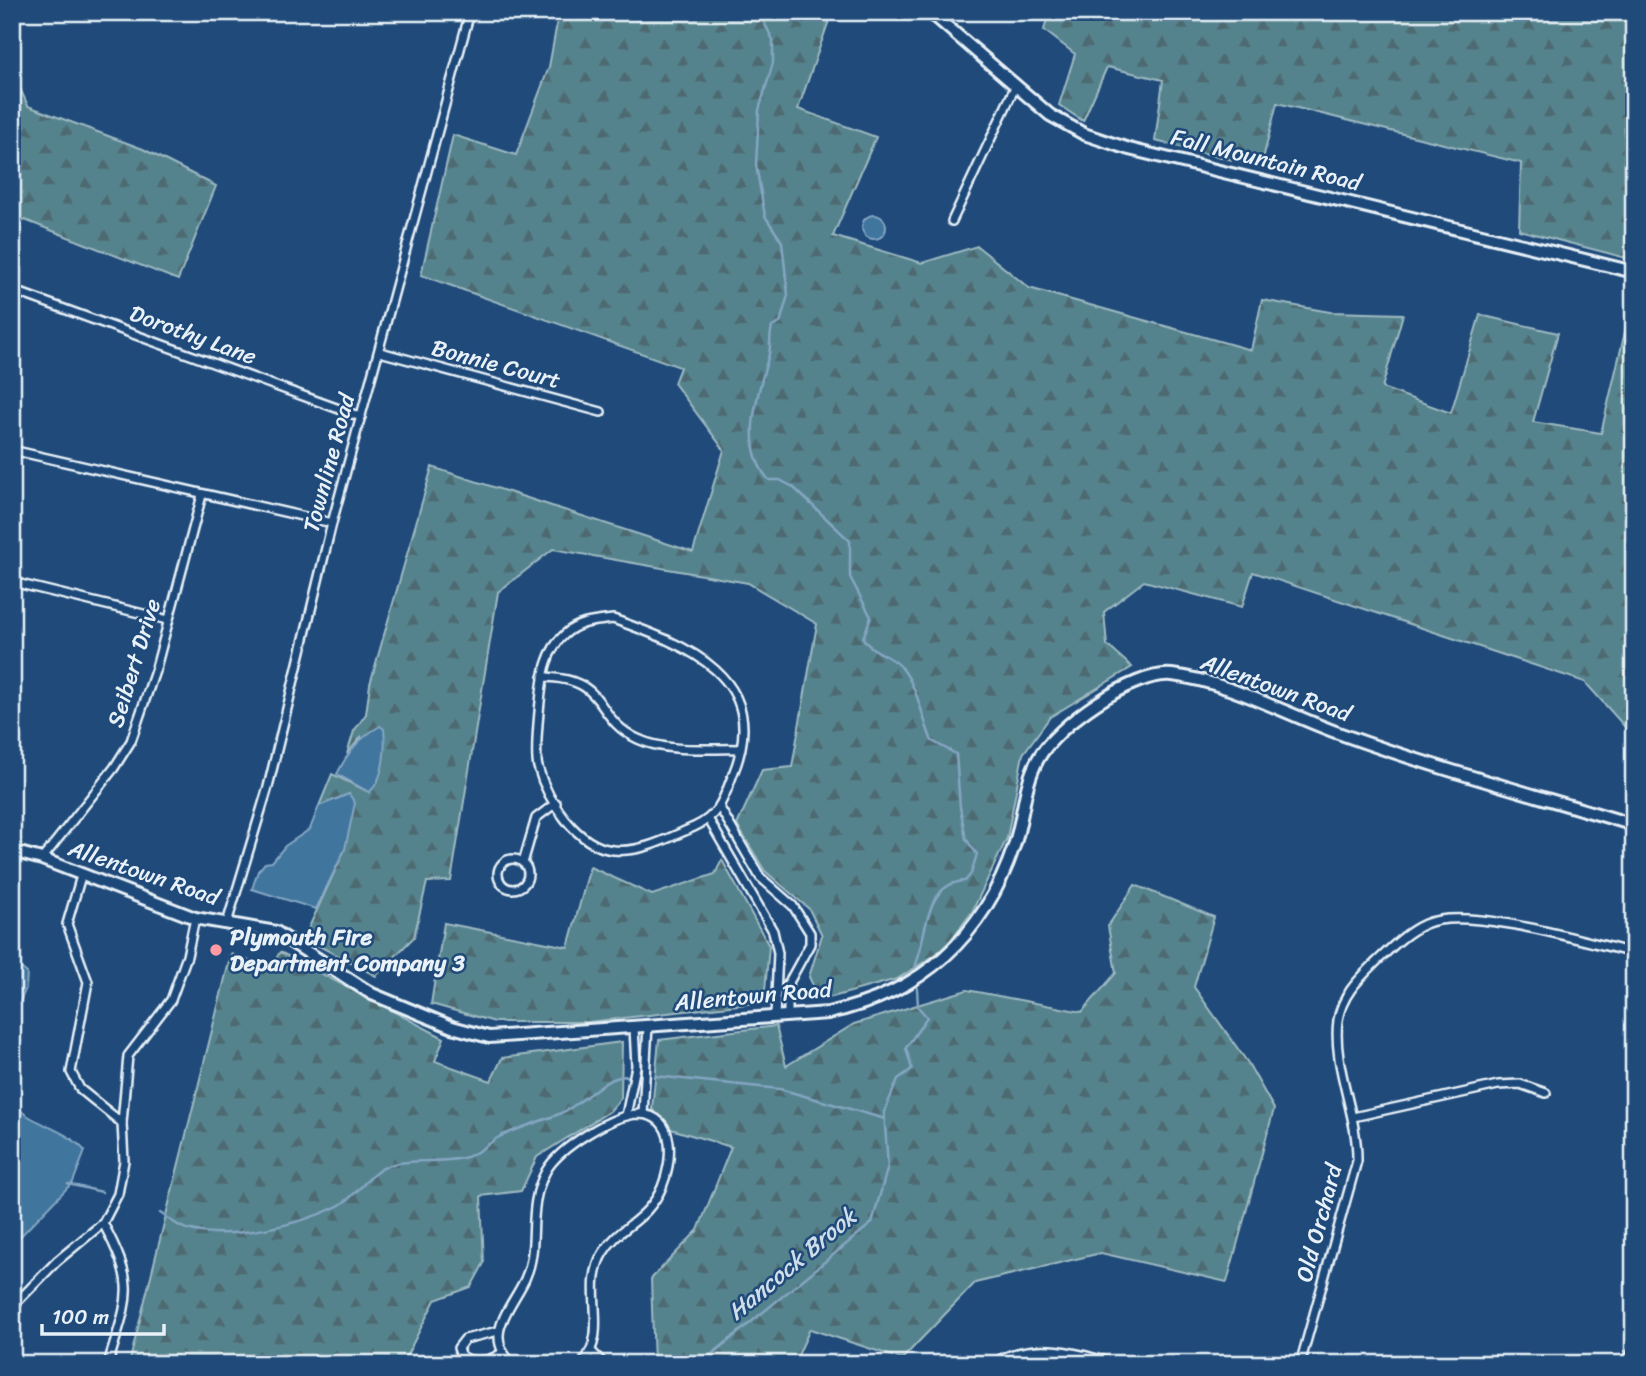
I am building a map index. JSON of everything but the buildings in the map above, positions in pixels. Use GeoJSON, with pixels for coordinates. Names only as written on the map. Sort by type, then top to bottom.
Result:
{"type":"FeatureCollection","features":[{"type":"Feature","properties":{"kind":"street","name":"Townline Road"},"geometry":{"type":"LineString","coordinates":[[227,923],[268,787],[332,523],[470,12]]}},
{"type":"Feature","properties":{"kind":"street","name":"Fall Mountain Road"},"geometry":{"type":"LineString","coordinates":[[926,12],[936,16],[1050,116],[1074,130],[1129,149],[1634,272]]}},
{"type":"Feature","properties":{"kind":"street"},"geometry":{"type":"LineString","coordinates":[[952,221],[1015,87]]}},
{"type":"Feature","properties":{"kind":"street","name":"Dorothy Lane"},"geometry":{"type":"LineString","coordinates":[[12,290],[361,417]]}},
{"type":"Feature","properties":{"kind":"street","name":"Bonnie Court"},"geometry":{"type":"LineString","coordinates":[[380,352],[601,412]]}},
{"type":"Feature","properties":{"kind":"street"},"geometry":{"type":"LineString","coordinates":[[12,450],[332,523]]}},
{"type":"Feature","properties":{"kind":"street","name":"Seibert Drive"},"geometry":{"type":"LineString","coordinates":[[42,859],[114,768],[131,741],[150,687],[202,495]]}},
{"type":"Feature","properties":{"kind":"street"},"geometry":{"type":"LineString","coordinates":[[12,582],[168,620]]}},
{"type":"Feature","properties":{"kind":"street"},"geometry":{"type":"LineString","coordinates":[[613,619],[645,630],[705,659],[726,678],[740,715],[740,749],[720,808],[709,820],[647,848],[612,850],[597,845],[575,832],[556,803],[537,765],[543,677],[555,646],[575,626],[613,619]]}},
{"type":"Feature","properties":{"kind":"street","name":"Allentown Road"},"geometry":{"type":"LineString","coordinates":[[12,851],[42,859],[195,918],[276,932],[372,995],[452,1027],[489,1037],[836,1011],[869,1000],[913,980],[950,955],[972,929],[1000,881],[1015,844],[1031,775],[1045,747],[1064,728],[1103,700],[1143,680],[1170,675],[1198,681],[1341,734],[1634,825]]}},
{"type":"Feature","properties":{"kind":"street"},"geometry":{"type":"LineString","coordinates":[[543,677],[581,683],[615,720],[638,739],[661,746],[740,749]]}},
{"type":"Feature","properties":{"kind":"street"},"geometry":{"type":"LineString","coordinates":[[523,863],[514,859],[502,864],[499,877],[504,886],[513,889],[526,882],[528,872],[523,863],[536,818],[556,803]]}},
{"type":"Feature","properties":{"kind":"street"},"geometry":{"type":"LineString","coordinates":[[720,808],[760,877],[793,906],[810,933],[810,944],[788,984],[788,1016]]}},
{"type":"Feature","properties":{"kind":"street"},"geometry":{"type":"LineString","coordinates":[[709,820],[774,931],[778,953],[775,1017]]}},
{"type":"Feature","properties":{"kind":"street"},"geometry":{"type":"LineString","coordinates":[[81,876],[67,924],[88,982],[71,1072],[80,1089],[122,1123]]}},
{"type":"Feature","properties":{"kind":"street"},"geometry":{"type":"LineString","coordinates":[[12,1307],[57,1261],[103,1223],[122,1180],[122,1123],[128,1056],[172,1000],[187,956],[195,918]]}},
{"type":"Feature","properties":{"kind":"street","name":"Old Orchard"},"geometry":{"type":"LineString","coordinates":[[1300,1364],[1357,1161],[1353,1117],[1337,1044],[1338,1018],[1344,998],[1357,981],[1404,936],[1426,923],[1444,918],[1474,919],[1634,953]]}},
{"type":"Feature","properties":{"kind":"street"},"geometry":{"type":"LineString","coordinates":[[643,1114],[648,1026]]}},
{"type":"Feature","properties":{"kind":"street"},"geometry":{"type":"LineString","coordinates":[[626,1116],[636,1066],[634,1028]]}},
{"type":"Feature","properties":{"kind":"street"},"geometry":{"type":"LineString","coordinates":[[1353,1117],[1498,1084],[1520,1084],[1546,1093]]}},
{"type":"Feature","properties":{"kind":"street"},"geometry":{"type":"LineString","coordinates":[[513,1364],[503,1352],[498,1331],[529,1268],[532,1214],[547,1170],[579,1140],[626,1116],[643,1114],[658,1121],[669,1137],[667,1174],[648,1212],[617,1236],[597,1265],[592,1291],[597,1335],[592,1352],[582,1364]]}},
{"type":"Feature","properties":{"kind":"street"},"geometry":{"type":"LineString","coordinates":[[103,1223],[128,1278],[127,1300],[108,1364]]}},
{"type":"Feature","properties":{"kind":"street"},"geometry":{"type":"LineString","coordinates":[[498,1331],[460,1342],[460,1354],[469,1361],[482,1361],[503,1352]]}},
{"type":"Feature","properties":{"kind":"street"},"geometry":{"type":"LineString","coordinates":[[992,1364],[1029,1349],[1058,1349],[1116,1364]]}},
{"type":"Feature","properties":{"kind":"street"},"geometry":{"type":"LineString","coordinates":[[592,1352],[604,1364]]}},
{"type":"Feature","properties":{"kind":"street"},"geometry":{"type":"LineString","coordinates":[[1627,1364],[1634,1353]]}},
{"type":"Feature","properties":{"kind":"green space"},"geometry":{"type":"Polygon","coordinates":[[[559,12],[832,12],[798,109],[876,137],[833,236],[922,263],[977,246],[1029,288],[1251,350],[1262,300],[1330,312],[1403,314],[1382,388],[1451,413],[1480,315],[1558,333],[1533,422],[1601,433],[1634,294],[1634,737],[1585,682],[1253,572],[1242,607],[1144,581],[1104,612],[1107,645],[1132,667],[1050,717],[1023,754],[1007,838],[972,912],[943,950],[897,979],[829,998],[816,992],[809,977],[822,935],[809,909],[765,871],[737,825],[762,770],[792,767],[817,624],[748,583],[553,549],[498,592],[451,881],[427,882],[414,937],[376,976],[304,938],[345,849],[349,794],[319,806],[332,774],[369,792],[361,737],[347,754],[354,731],[366,714],[370,684],[432,467],[693,552],[724,450],[674,383],[680,367],[421,275],[453,135],[516,155],[549,67],[559,12]]]}},
{"type":"Feature","properties":{"kind":"green space"},"geometry":{"type":"Polygon","coordinates":[[[1049,12],[1634,12],[1634,260],[1519,230],[1521,163],[1277,103],[1261,167],[1155,141],[1163,80],[1107,67],[1083,121],[1059,105],[1075,54],[1044,30],[1049,12]]]}},
{"type":"Feature","properties":{"kind":"green space"},"geometry":{"type":"Polygon","coordinates":[[[12,71],[28,106],[143,149],[216,186],[178,280],[12,215],[12,71]]]}},
{"type":"Feature","properties":{"kind":"green space"},"geometry":{"type":"Polygon","coordinates":[[[722,860],[769,946],[764,1002],[588,1022],[495,1022],[431,1004],[444,923],[568,947],[590,867],[652,895],[715,874],[722,860]]]}},
{"type":"Feature","properties":{"kind":"green space"},"geometry":{"type":"Polygon","coordinates":[[[1135,885],[1214,917],[1194,987],[1248,1063],[1274,1109],[1227,1282],[1101,1253],[975,1283],[902,1359],[810,1329],[794,1364],[654,1364],[651,1279],[698,1230],[731,1147],[671,1129],[652,1109],[659,1040],[776,1026],[786,1066],[854,1024],[967,990],[1082,1012],[1116,973],[1108,926],[1135,885]]]}},
{"type":"Feature","properties":{"kind":"green space"},"geometry":{"type":"Polygon","coordinates":[[[280,952],[444,1038],[435,1061],[491,1081],[502,1058],[622,1042],[621,1098],[610,1111],[537,1157],[521,1191],[481,1196],[484,1263],[471,1287],[435,1300],[405,1359],[406,1364],[129,1364],[231,954],[270,969],[280,952]]]}},
{"type":"Feature","properties":{"kind":"water"},"geometry":{"type":"Polygon","coordinates":[[[874,215],[882,219],[886,227],[882,235],[874,239],[866,235],[862,227],[866,219],[874,215]]]}},
{"type":"Feature","properties":{"kind":"water"},"geometry":{"type":"Polygon","coordinates":[[[380,726],[384,729],[383,763],[378,780],[369,792],[337,774],[354,747],[380,726]]]}},
{"type":"Feature","properties":{"kind":"water"},"geometry":{"type":"Polygon","coordinates":[[[349,794],[355,803],[345,849],[316,909],[252,889],[258,871],[265,863],[272,862],[285,846],[310,829],[319,806],[349,794]]]}},
{"type":"Feature","properties":{"kind":"water"},"geometry":{"type":"Polygon","coordinates":[[[12,961],[27,973],[26,988],[12,1020],[12,961]]]}},
{"type":"Feature","properties":{"kind":"water"},"geometry":{"type":"Polygon","coordinates":[[[12,1103],[29,1117],[68,1137],[85,1151],[73,1182],[12,1245],[12,1103]]]}},
{"type":"Feature","properties":{"kind":"waterway","name":"Hancock Brook"},"geometry":{"type":"LineString","coordinates":[[759,12],[773,40],[773,63],[759,110],[756,165],[765,216],[782,242],[788,295],[780,323],[772,327],[769,354],[756,401],[753,435],[755,451],[769,480],[780,480],[793,487],[850,541],[850,577],[871,617],[863,638],[871,647],[902,668],[916,694],[932,741],[956,754],[960,807],[966,839],[977,854],[971,874],[965,881],[951,884],[941,891],[934,901],[915,967]]}},
{"type":"Feature","properties":{"kind":"waterway","name":"Hancock Brook"},"geometry":{"type":"LineString","coordinates":[[700,1364],[872,1223],[888,1166],[884,1112],[898,1079],[912,1069],[906,1048],[927,1017],[918,1007],[917,988]]}},
{"type":"Feature","properties":{"kind":"waterway"},"geometry":{"type":"LineString","coordinates":[[160,1213],[184,1228],[204,1232],[244,1232],[285,1225],[338,1206],[385,1167],[468,1157],[499,1137],[559,1114],[609,1081],[627,1076]]}},
{"type":"Feature","properties":{"kind":"waterway"},"geometry":{"type":"LineString","coordinates":[[655,1076],[780,1089],[885,1119]]}},
{"type":"Feature","properties":{"kind":"waterway"},"geometry":{"type":"LineString","coordinates":[[68,1184],[102,1192]]}},
{"type":"Feature","properties":{"kind":"place","name":"Plymouth Fire Department Company 3"},"geometry":{"type":"Point","coordinates":[216,950]}}]}
